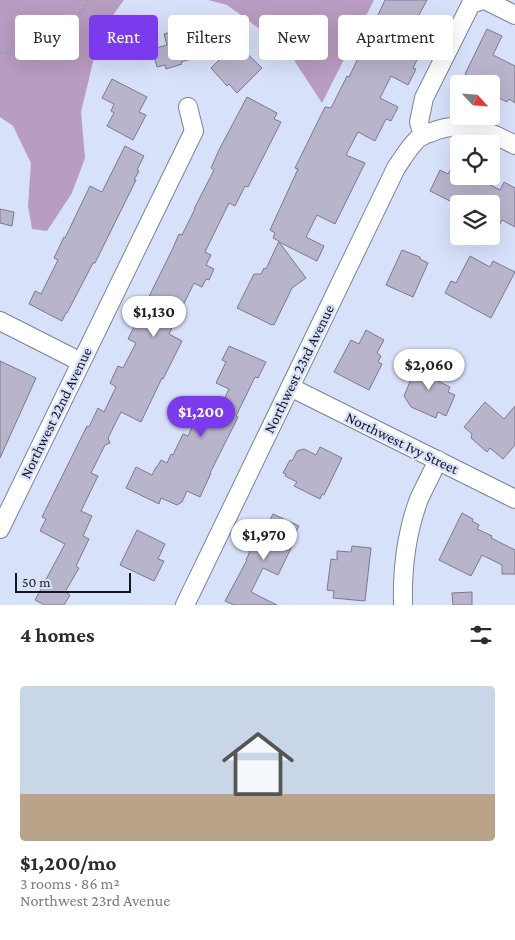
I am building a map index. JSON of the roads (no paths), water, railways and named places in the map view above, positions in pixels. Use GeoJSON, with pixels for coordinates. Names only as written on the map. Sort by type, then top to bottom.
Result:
{"type":"FeatureCollection","features":[{"type":"Feature","properties":{"kind":"street"},"geometry":{"type":"LineString","coordinates":[[515,15],[484,0],[471,4],[424,98],[419,122],[421,136],[439,129],[458,126],[480,129],[515,145]]}},
{"type":"Feature","properties":{"kind":"street","name":"Northwest 22nd Avenue"},"geometry":{"type":"LineString","coordinates":[[0,529],[194,131],[188,107]]}},
{"type":"Feature","properties":{"kind":"street","name":"Northwest 23rd Avenue"},"geometry":{"type":"LineString","coordinates":[[185,605],[396,168],[407,151],[421,136]]}},
{"type":"Feature","properties":{"kind":"street"},"geometry":{"type":"LineString","coordinates":[[0,321],[81,362]]}},
{"type":"Feature","properties":{"kind":"street","name":"Northwest Ivy Street"},"geometry":{"type":"LineString","coordinates":[[290,387],[515,499]]}},
{"type":"Feature","properties":{"kind":"street"},"geometry":{"type":"LineString","coordinates":[[404,605],[402,579],[407,538],[420,499],[438,460]]}}]}
